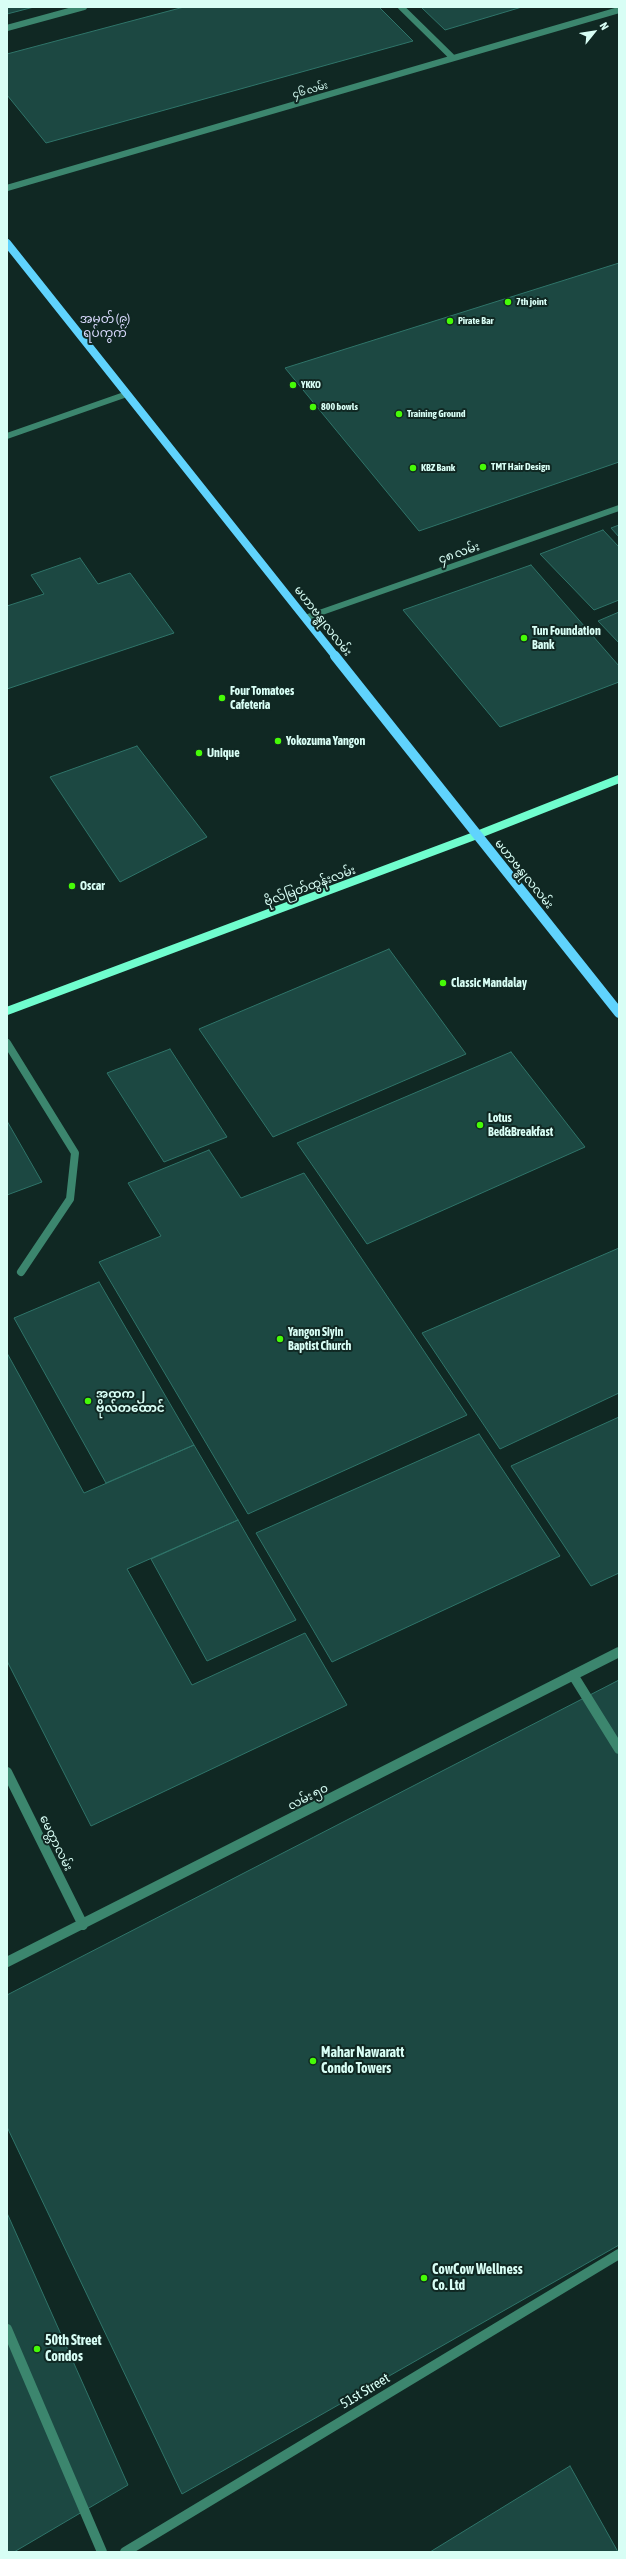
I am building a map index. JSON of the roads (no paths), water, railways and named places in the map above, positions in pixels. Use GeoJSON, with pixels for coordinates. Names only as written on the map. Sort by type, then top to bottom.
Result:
{"type":"FeatureCollection","features":[{"type":"Feature","properties":{"kind":"main road","name":"မဟာဗန္ဓုလလမ်း"},"geometry":{"type":"LineString","coordinates":[[7,243],[619,1013]]}},
{"type":"Feature","properties":{"kind":"main road","name":"ဗိုလ်မြတ်ထွန်းလမ်း"},"geometry":{"type":"LineString","coordinates":[[7,1011],[477,835],[619,779]]}},
{"type":"Feature","properties":{"kind":"street"},"geometry":{"type":"LineString","coordinates":[[7,28],[84,7]]}},
{"type":"Feature","properties":{"kind":"street"},"geometry":{"type":"LineString","coordinates":[[401,7],[453,58]]}},
{"type":"Feature","properties":{"kind":"street","name":"၄၆ လမ်း"},"geometry":{"type":"LineString","coordinates":[[7,188],[619,10]]}},
{"type":"Feature","properties":{"kind":"street"},"geometry":{"type":"LineString","coordinates":[[7,436],[127,394]]}},
{"type":"Feature","properties":{"kind":"street","name":"၄၈ လမ်း"},"geometry":{"type":"LineString","coordinates":[[305,618],[619,508]]}},
{"type":"Feature","properties":{"kind":"street"},"geometry":{"type":"LineString","coordinates":[[7,1043],[76,1153],[70,1199],[22,1272]]}},
{"type":"Feature","properties":{"kind":"street","name":"လမ်း ၅၀"},"geometry":{"type":"LineString","coordinates":[[7,1962],[83,1925],[619,1652]]}},
{"type":"Feature","properties":{"kind":"street"},"geometry":{"type":"LineString","coordinates":[[573,1675],[619,1748]]}},
{"type":"Feature","properties":{"kind":"street","name":"မေတ္တာလမ်း"},"geometry":{"type":"LineString","coordinates":[[7,1772],[83,1925]]}},
{"type":"Feature","properties":{"kind":"street","name":"51st Street"},"geometry":{"type":"LineString","coordinates":[[125,2552],[619,2254]]}},
{"type":"Feature","properties":{"kind":"street"},"geometry":{"type":"LineString","coordinates":[[7,2329],[102,2552]]}},
{"type":"Feature","properties":{"kind":"place","name":"7th joint"},"geometry":{"type":"Point","coordinates":[508,302]}},
{"type":"Feature","properties":{"kind":"place","name":"Pirate Bar"},"geometry":{"type":"Point","coordinates":[450,321]}},
{"type":"Feature","properties":{"kind":"place","name":"YKKO"},"geometry":{"type":"Point","coordinates":[293,385]}},
{"type":"Feature","properties":{"kind":"place","name":"800 bowls"},"geometry":{"type":"Point","coordinates":[313,407]}},
{"type":"Feature","properties":{"kind":"place","name":"Training Ground"},"geometry":{"type":"Point","coordinates":[399,414]}},
{"type":"Feature","properties":{"kind":"place","name":"TMT Hair Design"},"geometry":{"type":"Point","coordinates":[483,467]}},
{"type":"Feature","properties":{"kind":"place","name":"KBZ Bank"},"geometry":{"type":"Point","coordinates":[413,468]}},
{"type":"Feature","properties":{"kind":"place","name":"Tun Foundation Bank"},"geometry":{"type":"Point","coordinates":[524,638]}},
{"type":"Feature","properties":{"kind":"place","name":"Four Tomatoes Cafeteria"},"geometry":{"type":"Point","coordinates":[222,698]}},
{"type":"Feature","properties":{"kind":"place","name":"Yokozuma Yangon"},"geometry":{"type":"Point","coordinates":[278,741]}},
{"type":"Feature","properties":{"kind":"place","name":"Unique"},"geometry":{"type":"Point","coordinates":[199,753]}},
{"type":"Feature","properties":{"kind":"place","name":"Oscar"},"geometry":{"type":"Point","coordinates":[72,886]}},
{"type":"Feature","properties":{"kind":"place","name":"Classic Mandalay"},"geometry":{"type":"Point","coordinates":[443,983]}},
{"type":"Feature","properties":{"kind":"place","name":"Lotus Bed&Breakfast"},"geometry":{"type":"Point","coordinates":[480,1125]}},
{"type":"Feature","properties":{"kind":"place","name":"Yangon Siyin Baptist Church"},"geometry":{"type":"Point","coordinates":[280,1339]}},
{"type":"Feature","properties":{"kind":"place","name":"အထက ၂ ဗိုလ်တထောင်"},"geometry":{"type":"Point","coordinates":[88,1401]}},
{"type":"Feature","properties":{"kind":"place","name":"Mahar Nawaratt Condo Towers"},"geometry":{"type":"Point","coordinates":[313,2061]}},
{"type":"Feature","properties":{"kind":"place","name":"CowCow Wellness Co. Ltd"},"geometry":{"type":"Point","coordinates":[424,2278]}},
{"type":"Feature","properties":{"kind":"place","name":"50th Street Condos"},"geometry":{"type":"Point","coordinates":[37,2349]}},
{"type":"Feature","properties":{"kind":"district","name":"အမှတ် (၉) ရပ်ကွက်"},"geometry":{"type":"Point","coordinates":[105,326]}}]}
